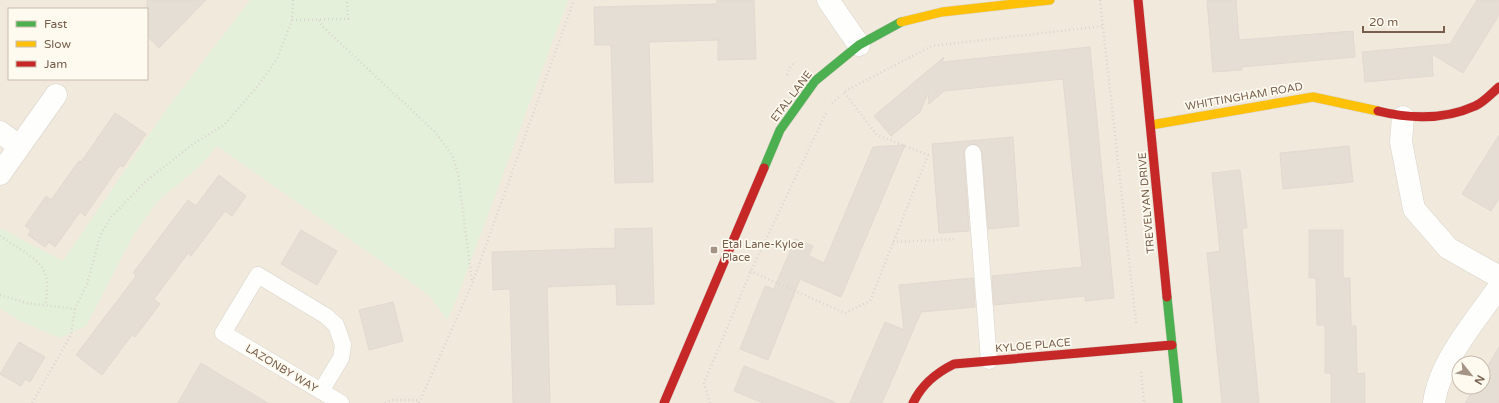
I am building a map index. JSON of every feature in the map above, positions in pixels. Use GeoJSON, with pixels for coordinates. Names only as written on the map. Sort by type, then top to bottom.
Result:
{"type":"FeatureCollection","features":[{"type":"Feature","properties":{"kind":"street"},"geometry":{"type":"LineString","coordinates":[[828,0],[859,45]]}},
{"type":"Feature","properties":{"kind":"street","name":"ETAL LANE"},"geometry":{"type":"LineString","coordinates":[[664,403],[780,130],[815,81],[859,45],[898,23],[942,12],[1050,0]]}},
{"type":"Feature","properties":{"kind":"street","name":"TREVELYAN DRIVE"},"geometry":{"type":"LineString","coordinates":[[1138,0],[1178,403]]}},
{"type":"Feature","properties":{"kind":"street","name":"WHITTINGHAM ROAD"},"geometry":{"type":"LineString","coordinates":[[1151,125],[1313,97],[1403,116],[1440,116],[1476,106],[1499,87]]}},
{"type":"Feature","properties":{"kind":"street"},"geometry":{"type":"LineString","coordinates":[[0,174],[56,95]]}},
{"type":"Feature","properties":{"kind":"street"},"geometry":{"type":"LineString","coordinates":[[1403,116],[1401,142],[1414,209],[1448,248],[1499,277]]}},
{"type":"Feature","properties":{"kind":"street"},"geometry":{"type":"LineString","coordinates":[[0,132],[20,146]]}},
{"type":"Feature","properties":{"kind":"street"},"geometry":{"type":"LineString","coordinates":[[1434,403],[1436,392],[1452,355],[1499,287]]}},
{"type":"Feature","properties":{"kind":"street","name":"KYLOE PLACE"},"geometry":{"type":"LineString","coordinates":[[913,403],[918,392],[935,374],[954,364],[1172,344]]}},
{"type":"Feature","properties":{"kind":"lane"},"geometry":{"type":"LineString","coordinates":[[973,153],[989,361]]}},
{"type":"Feature","properties":{"kind":"lane","name":"LAZONBY WAY"},"geometry":{"type":"LineString","coordinates":[[321,391],[340,358],[343,345],[336,325],[326,316],[258,275],[223,333],[341,403]]}},
{"type":"Feature","properties":{"kind":"path"},"geometry":{"type":"LineString","coordinates":[[32,403],[71,335],[75,309],[87,284],[100,236],[111,216],[146,181],[193,144],[224,125],[257,87],[277,59],[292,20],[293,0]]}},
{"type":"Feature","properties":{"kind":"path"},"geometry":{"type":"LineString","coordinates":[[292,20],[348,19],[348,0]]}},
{"type":"Feature","properties":{"kind":"path"},"geometry":{"type":"LineString","coordinates":[[385,403],[391,400],[419,401],[472,284],[574,0]]}},
{"type":"Feature","properties":{"kind":"path"},"geometry":{"type":"LineString","coordinates":[[1100,0],[1144,403]]}},
{"type":"Feature","properties":{"kind":"path"},"geometry":{"type":"LineString","coordinates":[[319,20],[322,26],[435,132],[452,155],[458,173],[472,284]]}},
{"type":"Feature","properties":{"kind":"path"},"geometry":{"type":"LineString","coordinates":[[710,403],[704,383],[751,271],[829,106],[843,92],[932,46],[1103,26]]}},
{"type":"Feature","properties":{"kind":"path"},"geometry":{"type":"LineString","coordinates":[[725,260],[845,313],[870,301],[928,155],[877,135],[826,71]]}},
{"type":"Feature","properties":{"kind":"path"},"geometry":{"type":"LineString","coordinates":[[0,236],[27,254],[44,270],[48,288],[45,306]]}},
{"type":"Feature","properties":{"kind":"path"},"geometry":{"type":"LineString","coordinates":[[893,242],[980,238]]}},
{"type":"Feature","properties":{"kind":"path"},"geometry":{"type":"LineString","coordinates":[[0,295],[27,303],[75,309]]}},
{"type":"Feature","properties":{"kind":"shaded area"},"geometry":{"type":"Polygon","coordinates":[[[0,0],[1499,0],[1499,403],[0,403],[0,0]]]}},
{"type":"Feature","properties":{"kind":"green space"},"geometry":{"type":"Polygon","coordinates":[[[250,0],[568,0],[455,303],[447,320],[429,295],[217,146],[201,165],[157,202],[133,236],[86,326],[60,338],[20,321],[0,308],[0,228],[63,261],[166,110],[250,0]]]}},
{"type":"Feature","properties":{"kind":"building"},"geometry":{"type":"Polygon","coordinates":[[[147,0],[206,0],[159,48],[148,37],[147,0]]]}},
{"type":"Feature","properties":{"kind":"building"},"geometry":{"type":"Polygon","coordinates":[[[717,0],[754,0],[756,59],[718,60],[718,40],[649,42],[653,182],[615,183],[611,45],[595,45],[594,7],[717,4],[717,0]]]}},
{"type":"Feature","properties":{"kind":"building"},"geometry":{"type":"Polygon","coordinates":[[[1207,0],[1236,0],[1239,40],[1353,31],[1355,57],[1241,67],[1242,70],[1213,72],[1207,0]]]}},
{"type":"Feature","properties":{"kind":"building"},"geometry":{"type":"Polygon","coordinates":[[[1477,0],[1499,0],[1499,15],[1463,73],[1432,54],[1433,76],[1365,82],[1362,52],[1450,44],[1477,0]]]}},
{"type":"Feature","properties":{"kind":"building"},"geometry":{"type":"Polygon","coordinates":[[[1090,47],[1114,298],[1085,301],[1085,296],[994,305],[992,276],[1082,267],[1063,79],[944,91],[929,104],[928,93],[920,112],[891,136],[874,116],[944,57],[942,62],[1090,47]]]}},
{"type":"Feature","properties":{"kind":"building"},"geometry":{"type":"Polygon","coordinates":[[[115,113],[146,134],[123,167],[120,165],[85,216],[80,212],[55,247],[49,242],[45,247],[28,235],[31,230],[25,226],[46,196],[51,200],[79,161],[81,162],[115,113]]]}},
{"type":"Feature","properties":{"kind":"building"},"geometry":{"type":"Polygon","coordinates":[[[1499,135],[1499,199],[1491,211],[1462,194],[1499,135]]]}},
{"type":"Feature","properties":{"kind":"building"},"geometry":{"type":"Polygon","coordinates":[[[1013,137],[1019,226],[988,229],[982,152],[977,145],[972,144],[965,149],[964,154],[969,231],[939,233],[932,144],[1013,137]]]}},
{"type":"Feature","properties":{"kind":"building"},"geometry":{"type":"Polygon","coordinates":[[[905,145],[841,297],[800,279],[768,360],[740,349],[765,286],[774,289],[795,239],[813,246],[809,256],[824,263],[873,147],[905,145]]]}},
{"type":"Feature","properties":{"kind":"building"},"geometry":{"type":"Polygon","coordinates":[[[1349,146],[1353,182],[1283,189],[1280,153],[1349,146]]]}},
{"type":"Feature","properties":{"kind":"building"},"geometry":{"type":"Polygon","coordinates":[[[1240,170],[1247,228],[1242,228],[1259,403],[1222,403],[1207,253],[1220,251],[1212,173],[1240,170]]]}},
{"type":"Feature","properties":{"kind":"building"},"geometry":{"type":"Polygon","coordinates":[[[219,175],[246,196],[232,216],[225,211],[191,256],[188,253],[154,299],[160,304],[135,337],[132,335],[102,375],[76,355],[136,276],[133,273],[188,200],[196,206],[219,175]]]}},
{"type":"Feature","properties":{"kind":"building"},"geometry":{"type":"Polygon","coordinates":[[[652,228],[654,304],[617,305],[616,284],[547,287],[550,403],[513,403],[510,289],[493,290],[492,252],[615,248],[615,229],[652,228]]]}},
{"type":"Feature","properties":{"kind":"building"},"geometry":{"type":"Polygon","coordinates":[[[301,230],[337,251],[317,285],[281,264],[301,230]]]}},
{"type":"Feature","properties":{"kind":"building"},"geometry":{"type":"Polygon","coordinates":[[[1309,230],[1343,230],[1343,278],[1350,278],[1351,326],[1356,326],[1357,374],[1365,373],[1365,403],[1331,403],[1331,373],[1325,373],[1325,325],[1317,325],[1316,278],[1309,278],[1309,230]]]}},
{"type":"Feature","properties":{"kind":"building"},"geometry":{"type":"Polygon","coordinates":[[[973,278],[975,307],[921,312],[882,403],[850,403],[885,322],[904,330],[899,285],[973,278]]]}},
{"type":"Feature","properties":{"kind":"building"},"geometry":{"type":"Polygon","coordinates":[[[393,302],[403,341],[369,350],[359,310],[393,302]]]}},
{"type":"Feature","properties":{"kind":"building"},"geometry":{"type":"Polygon","coordinates":[[[19,342],[45,357],[30,382],[25,379],[21,386],[0,374],[19,342]]]}},
{"type":"Feature","properties":{"kind":"building"},"geometry":{"type":"Polygon","coordinates":[[[1499,347],[1499,403],[1465,403],[1470,395],[1491,395],[1491,360],[1499,347]]]}},
{"type":"Feature","properties":{"kind":"building"},"geometry":{"type":"Polygon","coordinates":[[[201,363],[219,374],[268,403],[178,403],[201,363]]]}},
{"type":"Feature","properties":{"kind":"building"},"geometry":{"type":"Polygon","coordinates":[[[744,366],[835,403],[763,403],[734,391],[744,366]]]}},
{"type":"Feature","properties":{"kind":"traffic: fast"},"geometry":{"type":"LineString","coordinates":[[764,168],[780,130],[815,81],[859,45],[901,22]]}},
{"type":"Feature","properties":{"kind":"traffic: fast"},"geometry":{"type":"LineString","coordinates":[[1167,297],[1178,403]]}},
{"type":"Feature","properties":{"kind":"traffic: slow"},"geometry":{"type":"LineString","coordinates":[[901,22],[942,12],[1050,0]]}},
{"type":"Feature","properties":{"kind":"traffic: slow"},"geometry":{"type":"LineString","coordinates":[[1151,125],[1313,97],[1378,111]]}},
{"type":"Feature","properties":{"kind":"traffic: jam"},"geometry":{"type":"LineString","coordinates":[[1138,0],[1167,297]]}},
{"type":"Feature","properties":{"kind":"traffic: jam"},"geometry":{"type":"LineString","coordinates":[[1378,111],[1415,117],[1451,114],[1478,105],[1499,87]]}},
{"type":"Feature","properties":{"kind":"traffic: jam"},"geometry":{"type":"LineString","coordinates":[[664,403],[764,168]]}},
{"type":"Feature","properties":{"kind":"traffic: jam"},"geometry":{"type":"LineString","coordinates":[[913,403],[921,390],[930,380],[941,371],[954,364],[1172,345]]}},
{"type":"Feature","properties":{"kind":"place","name":"Etal Lane-Kyloe Place"},"geometry":{"type":"Point","coordinates":[714,250]}}]}
